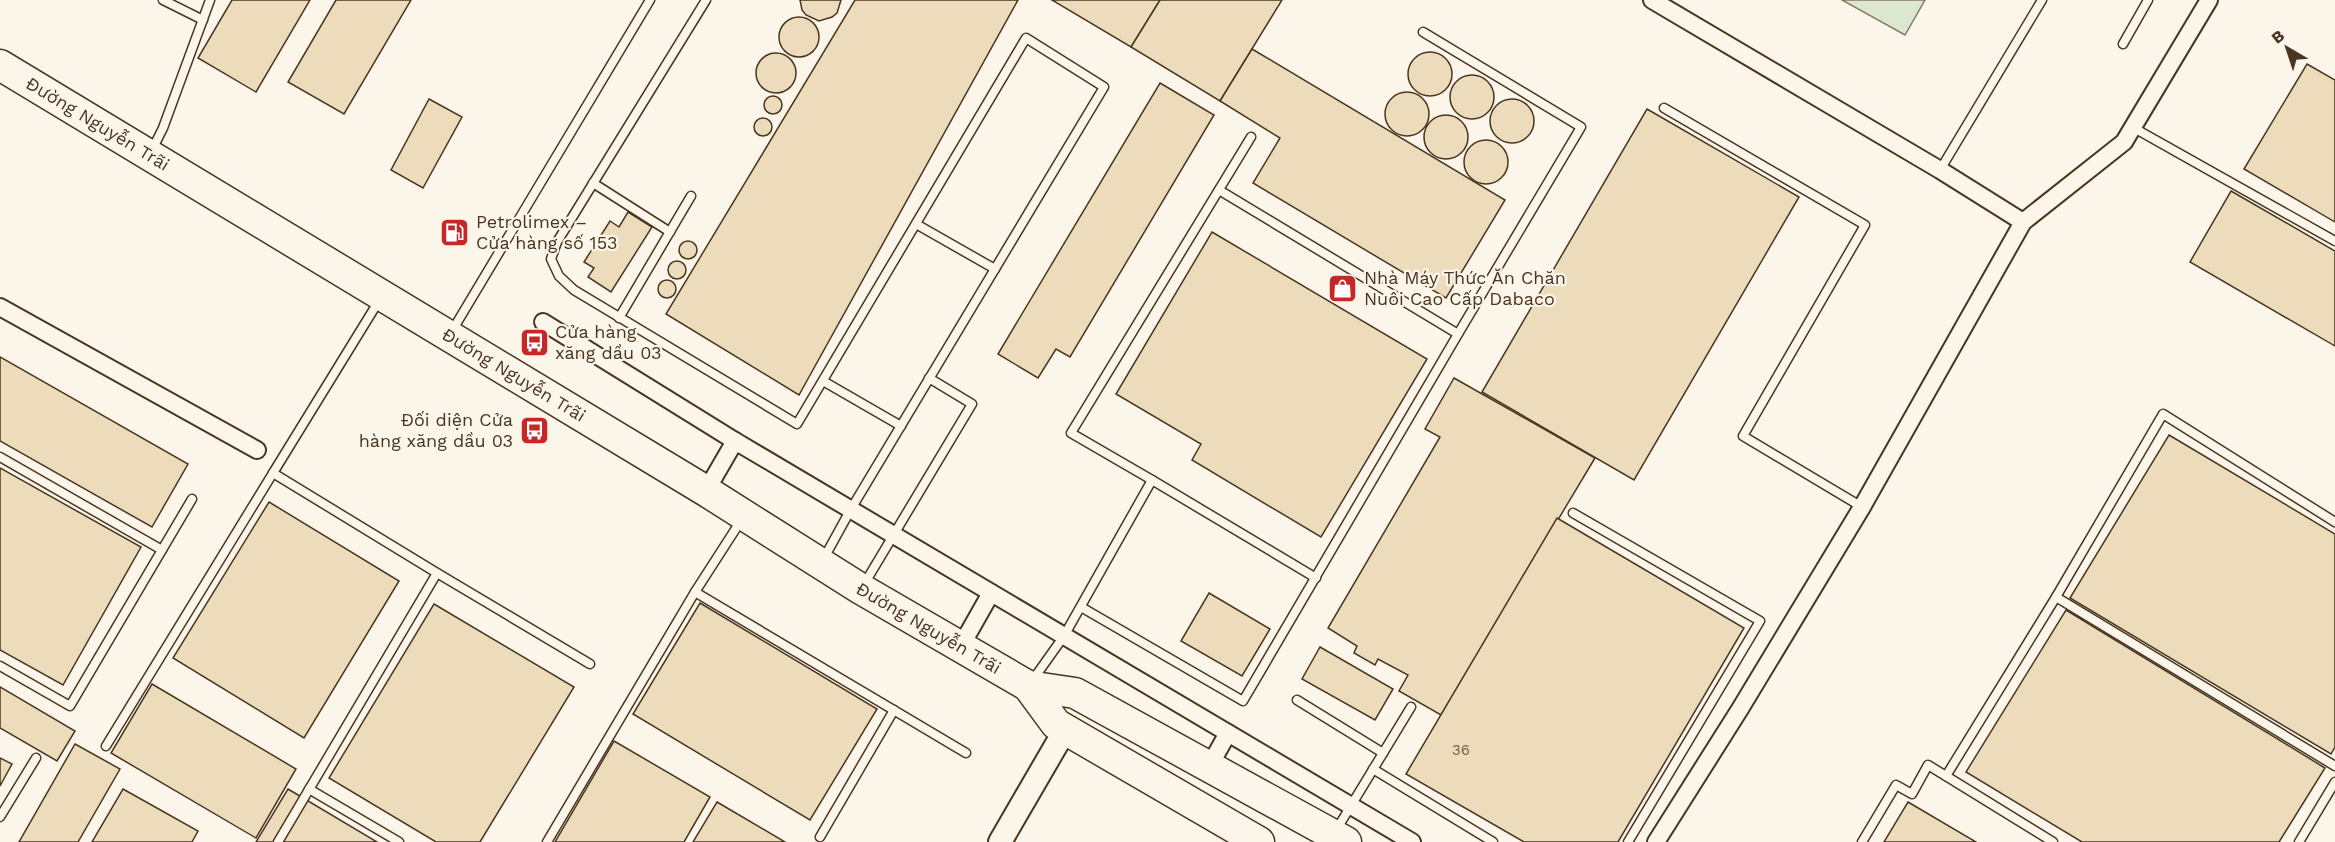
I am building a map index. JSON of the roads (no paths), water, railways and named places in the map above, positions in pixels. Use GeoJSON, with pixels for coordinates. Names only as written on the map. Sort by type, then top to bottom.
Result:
{"type":"FeatureCollection","features":[{"type":"Feature","properties":{"kind":"highway","name":"Đường Nguyễn Trãi"},"geometry":{"type":"LineString","coordinates":[[0,65],[706,490],[861,589],[1028,686],[1075,693],[1340,838]]}},
{"type":"Feature","properties":{"kind":"highway","name":"Đường Nguyễn Trãi"},"geometry":{"type":"LineString","coordinates":[[1028,686],[1056,724],[1259,842]]}},
{"type":"Feature","properties":{"kind":"street"},"geometry":{"type":"LineString","coordinates":[[1652,0],[1940,170],[2023,222]]}},
{"type":"Feature","properties":{"kind":"street"},"geometry":{"type":"LineString","coordinates":[[1656,842],[1740,709],[1862,507],[2023,222],[2116,150],[2134,128],[2209,0]]}},
{"type":"Feature","properties":{"kind":"street"},"geometry":{"type":"LineString","coordinates":[[0,307],[257,450]]}},
{"type":"Feature","properties":{"kind":"street"},"geometry":{"type":"LineString","coordinates":[[543,322],[735,441],[1412,842]]}},
{"type":"Feature","properties":{"kind":"street"},"geometry":{"type":"LineString","coordinates":[[706,490],[735,441]]}},
{"type":"Feature","properties":{"kind":"street"},"geometry":{"type":"LineString","coordinates":[[961,646],[991,593]]}},
{"type":"Feature","properties":{"kind":"street"},"geometry":{"type":"LineString","coordinates":[[1000,842],[1065,730]]}},
{"type":"Feature","properties":{"kind":"street"},"geometry":{"type":"LineString","coordinates":[[1210,765],[1228,733]]}},
{"type":"Feature","properties":{"kind":"lane"},"geometry":{"type":"LineString","coordinates":[[164,0],[203,20]]}},
{"type":"Feature","properties":{"kind":"lane"},"geometry":{"type":"LineString","coordinates":[[150,155],[163,128],[210,0]]}},
{"type":"Feature","properties":{"kind":"lane"},"geometry":{"type":"LineString","coordinates":[[449,336],[650,0]]}},
{"type":"Feature","properties":{"kind":"lane"},"geometry":{"type":"LineString","coordinates":[[706,0],[557,242],[551,259],[559,276],[574,290],[797,424],[1026,38],[1104,87],[851,509],[821,564]]}},
{"type":"Feature","properties":{"kind":"lane"},"geometry":{"type":"LineString","coordinates":[[1940,170],[2042,0]]}},
{"type":"Feature","properties":{"kind":"lane"},"geometry":{"type":"LineString","coordinates":[[2122,44],[2148,0]]}},
{"type":"Feature","properties":{"kind":"lane"},"geometry":{"type":"LineString","coordinates":[[1081,607],[1242,701],[1317,578],[1581,127],[1423,32]]}},
{"type":"Feature","properties":{"kind":"lane"},"geometry":{"type":"LineString","coordinates":[[1664,108],[1865,225],[1743,436],[1862,507]]}},
{"type":"Feature","properties":{"kind":"lane"},"geometry":{"type":"LineString","coordinates":[[2134,128],[2335,242]]}},
{"type":"Feature","properties":{"kind":"lane"},"geometry":{"type":"LineString","coordinates":[[1251,137],[1071,433],[1317,578]]}},
{"type":"Feature","properties":{"kind":"lane"},"geometry":{"type":"LineString","coordinates":[[593,183],[670,232]]}},
{"type":"Feature","properties":{"kind":"lane"},"geometry":{"type":"LineString","coordinates":[[1219,190],[1458,334]]}},
{"type":"Feature","properties":{"kind":"lane"},"geometry":{"type":"LineString","coordinates":[[620,318],[691,196]]}},
{"type":"Feature","properties":{"kind":"lane"},"geometry":{"type":"LineString","coordinates":[[916,224],[995,269]]}},
{"type":"Feature","properties":{"kind":"lane"},"geometry":{"type":"LineString","coordinates":[[106,746],[382,296]]}},
{"type":"Feature","properties":{"kind":"lane"},"geometry":{"type":"LineString","coordinates":[[861,589],[972,404],[929,378]]}},
{"type":"Feature","properties":{"kind":"lane"},"geometry":{"type":"LineString","coordinates":[[823,381],[901,426]]}},
{"type":"Feature","properties":{"kind":"lane"},"geometry":{"type":"LineString","coordinates":[[1946,776],[2056,597],[2163,414],[2335,522]]}},
{"type":"Feature","properties":{"kind":"lane"},"geometry":{"type":"LineString","coordinates":[[0,457],[162,550]]}},
{"type":"Feature","properties":{"kind":"lane"},"geometry":{"type":"LineString","coordinates":[[273,473],[590,664]]}},
{"type":"Feature","properties":{"kind":"lane"},"geometry":{"type":"LineString","coordinates":[[1028,686],[1064,636],[1152,480]]}},
{"type":"Feature","properties":{"kind":"lane"},"geometry":{"type":"LineString","coordinates":[[0,666],[70,706],[192,499]]}},
{"type":"Feature","properties":{"kind":"lane"},"geometry":{"type":"LineString","coordinates":[[1573,513],[1760,621],[1628,842]]}},
{"type":"Feature","properties":{"kind":"lane"},"geometry":{"type":"LineString","coordinates":[[547,842],[695,592],[744,514]]}},
{"type":"Feature","properties":{"kind":"lane"},"geometry":{"type":"LineString","coordinates":[[278,842],[437,573]]}},
{"type":"Feature","properties":{"kind":"lane"},"geometry":{"type":"LineString","coordinates":[[695,592],[966,753]]}},
{"type":"Feature","properties":{"kind":"lane"},"geometry":{"type":"LineString","coordinates":[[2056,597],[2335,765]]}},
{"type":"Feature","properties":{"kind":"lane"},"geometry":{"type":"LineString","coordinates":[[1297,700],[1383,753]]}},
{"type":"Feature","properties":{"kind":"lane"},"geometry":{"type":"LineString","coordinates":[[1340,838],[1351,806],[1411,707]]}},
{"type":"Feature","properties":{"kind":"lane"},"geometry":{"type":"LineString","coordinates":[[820,837],[894,710]]}},
{"type":"Feature","properties":{"kind":"lane"},"geometry":{"type":"LineString","coordinates":[[0,817],[36,758]]}},
{"type":"Feature","properties":{"kind":"lane"},"geometry":{"type":"LineString","coordinates":[[1863,842],[1896,785],[1912,794],[1928,765],[2054,842]]}},
{"type":"Feature","properties":{"kind":"lane"},"geometry":{"type":"LineString","coordinates":[[1373,769],[1493,842]]}},
{"type":"Feature","properties":{"kind":"lane"},"geometry":{"type":"LineString","coordinates":[[2299,842],[2335,782]]}},
{"type":"Feature","properties":{"kind":"lane"},"geometry":{"type":"LineString","coordinates":[[309,789],[399,842]]}},
{"type":"Feature","properties":{"kind":"place","name":"Petrolimex – Cửa hàng số 153"},"geometry":{"type":"Point","coordinates":[455,232]}},
{"type":"Feature","properties":{"kind":"place","name":"Nhà Máy Thức Ăn Chăn Nuôi Cao Cấp Dabaco"},"geometry":{"type":"Point","coordinates":[1343,288]}},
{"type":"Feature","properties":{"kind":"place","name":"Cửa hàng xăng dầu 03"},"geometry":{"type":"Point","coordinates":[534,342]}},
{"type":"Feature","properties":{"kind":"place","name":"Đối diện Cửa hàng xăng dầu 03"},"geometry":{"type":"Point","coordinates":[534,430]}}]}
